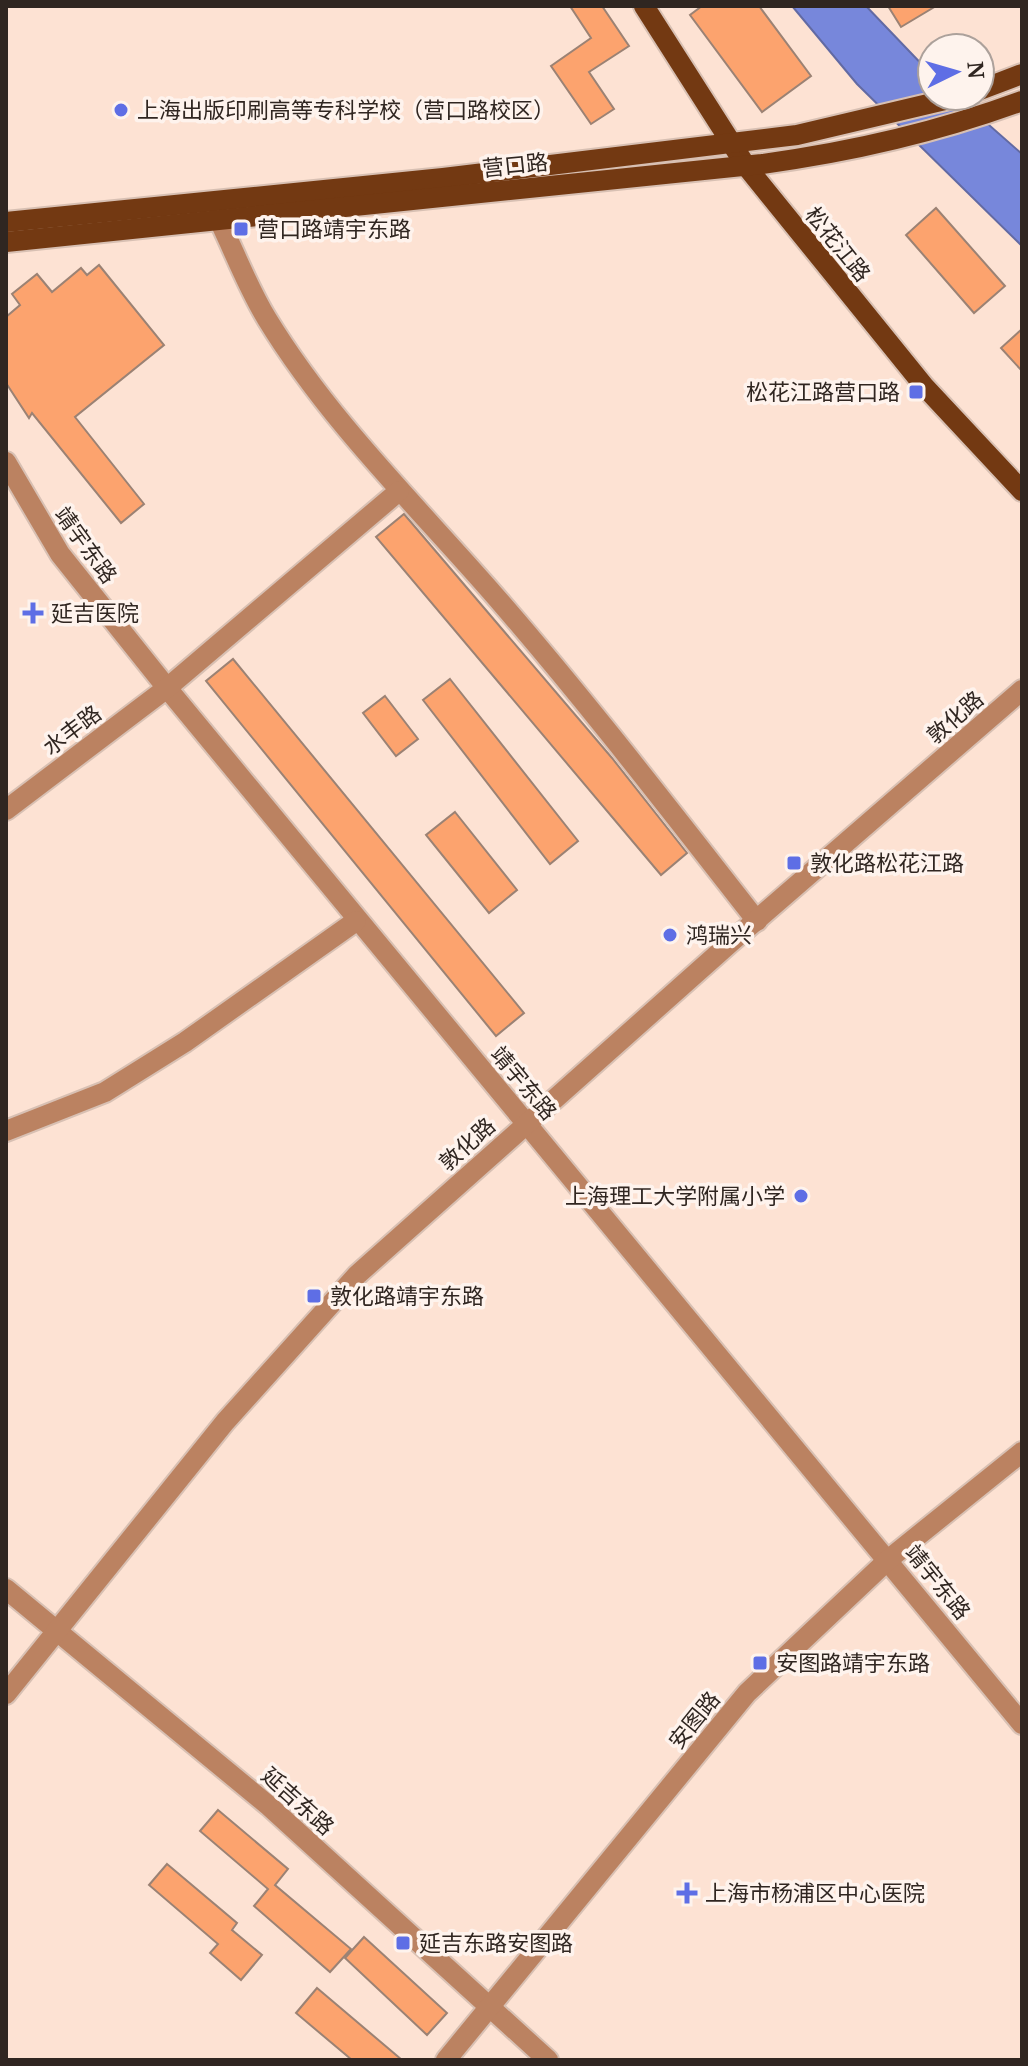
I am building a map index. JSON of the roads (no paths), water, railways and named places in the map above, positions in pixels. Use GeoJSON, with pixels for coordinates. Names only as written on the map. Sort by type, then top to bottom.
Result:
{"type":"FeatureCollection","features":[{"type":"Feature","properties":{"kind":"main road","name":"松花江路"},"geometry":{"type":"LineString","coordinates":[[644,6],[746,166],[924,386],[1022,491]]}},
{"type":"Feature","properties":{"kind":"main road"},"geometry":{"type":"LineString","coordinates":[[996,84],[1022,74]]}},
{"type":"Feature","properties":{"kind":"main road","name":"营口路"},"geometry":{"type":"LineString","coordinates":[[6,242],[746,166],[851,151],[981,116],[1022,101]]}},
{"type":"Feature","properties":{"kind":"main road","name":"营口路"},"geometry":{"type":"LineString","coordinates":[[6,222],[443,178],[797,135],[916,108]]}},
{"type":"Feature","properties":{"kind":"street"},"geometry":{"type":"LineString","coordinates":[[219,220],[266,317],[296,362],[399,491],[501,603],[757,921]]}},
{"type":"Feature","properties":{"kind":"street","name":"靖宇东路"},"geometry":{"type":"LineString","coordinates":[[6,462],[60,554],[167,688],[356,921],[889,1559],[1022,1724]]}},
{"type":"Feature","properties":{"kind":"street","name":"水丰路"},"geometry":{"type":"LineString","coordinates":[[6,810],[167,688],[399,491]]}},
{"type":"Feature","properties":{"kind":"street","name":"敦化路"},"geometry":{"type":"LineString","coordinates":[[6,1694],[225,1422],[325,1307],[526,1123],[1022,690]]}},
{"type":"Feature","properties":{"kind":"street"},"geometry":{"type":"LineString","coordinates":[[6,1131],[105,1092],[185,1042],[356,921]]}},
{"type":"Feature","properties":{"kind":"street","name":"安图路"},"geometry":{"type":"LineString","coordinates":[[446,2060],[747,1693],[889,1559],[1022,1452]]}},
{"type":"Feature","properties":{"kind":"street","name":"延吉东路"},"geometry":{"type":"LineString","coordinates":[[6,1589],[269,1806],[548,2060]]}},
{"type":"Feature","properties":{"kind":"water"},"geometry":{"type":"Polygon","coordinates":[[[792,6],[866,6],[916,58],[916,112],[974,112],[1022,154],[1022,246],[857,84],[792,6]]]}},
{"type":"Feature","properties":{"kind":"place","name":"上海出版印刷高等专科学校（营口路校区）"},"geometry":{"type":"Point","coordinates":[121,110]}},
{"type":"Feature","properties":{"kind":"place","name":"营口路靖宇东路"},"geometry":{"type":"Point","coordinates":[241,229]}},
{"type":"Feature","properties":{"kind":"place","name":"松花江路营口路"},"geometry":{"type":"Point","coordinates":[916,392]}},
{"type":"Feature","properties":{"kind":"place","name":"延吉医院"},"geometry":{"type":"Point","coordinates":[33,613]}},
{"type":"Feature","properties":{"kind":"place","name":"敦化路松花江路"},"geometry":{"type":"Point","coordinates":[794,863]}},
{"type":"Feature","properties":{"kind":"place","name":"鸿瑞兴"},"geometry":{"type":"Point","coordinates":[670,935]}},
{"type":"Feature","properties":{"kind":"place","name":"上海理工大学附属小学"},"geometry":{"type":"Point","coordinates":[801,1196]}},
{"type":"Feature","properties":{"kind":"place","name":"敦化路靖宇东路"},"geometry":{"type":"Point","coordinates":[314,1296]}},
{"type":"Feature","properties":{"kind":"place","name":"安图路靖宇东路"},"geometry":{"type":"Point","coordinates":[760,1663]}},
{"type":"Feature","properties":{"kind":"place","name":"上海市杨浦区中心医院"},"geometry":{"type":"Point","coordinates":[687,1893]}},
{"type":"Feature","properties":{"kind":"place","name":"延吉东路安图路"},"geometry":{"type":"Point","coordinates":[403,1943]}}]}
